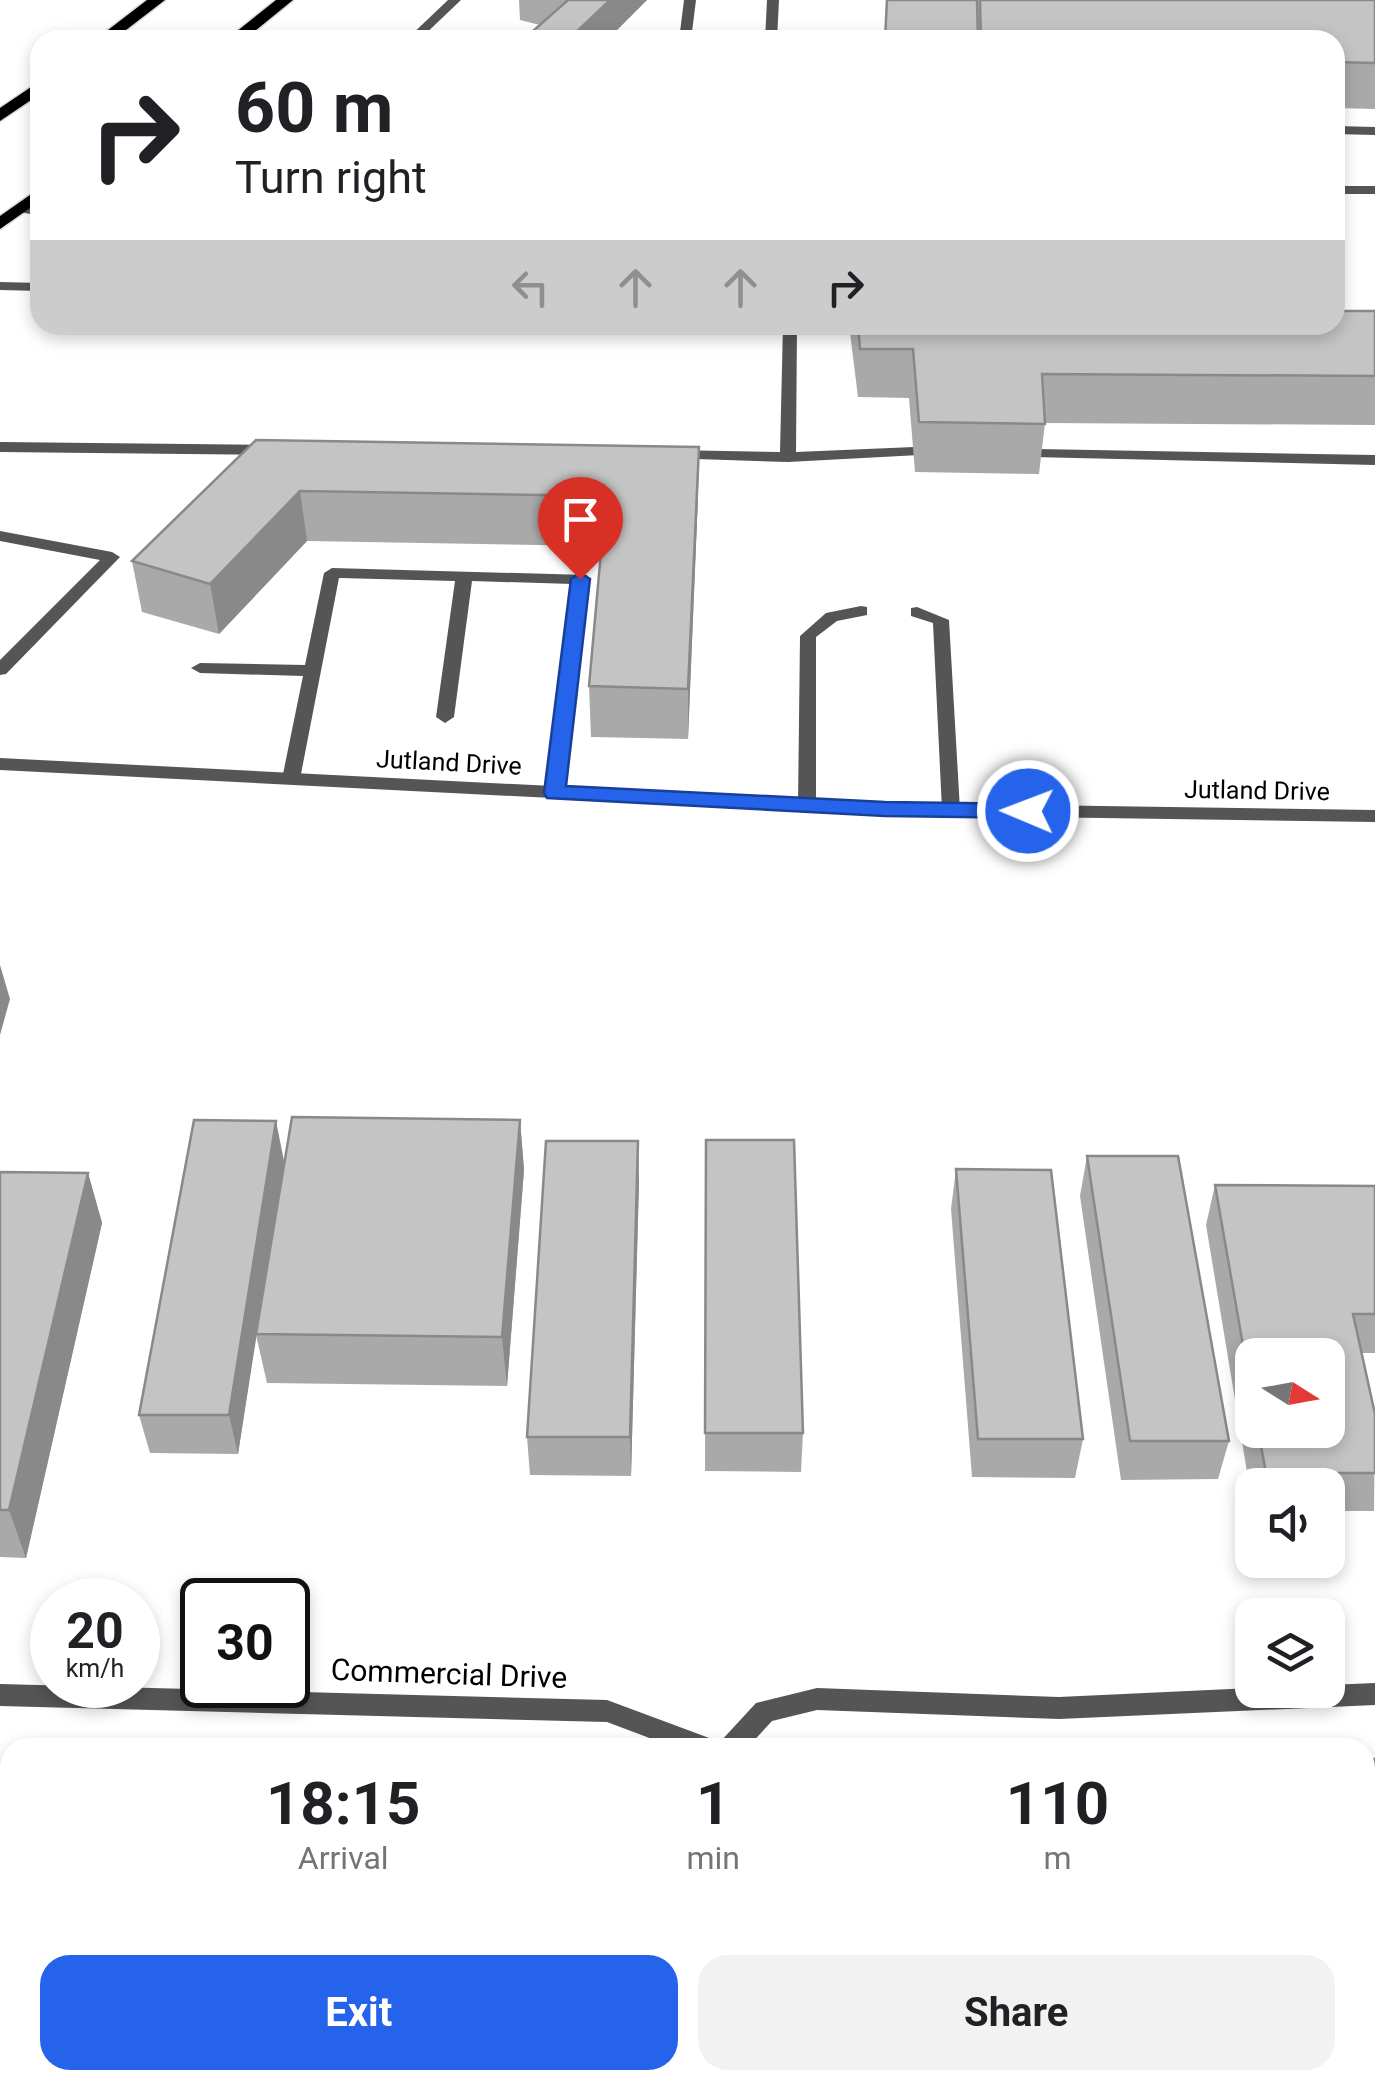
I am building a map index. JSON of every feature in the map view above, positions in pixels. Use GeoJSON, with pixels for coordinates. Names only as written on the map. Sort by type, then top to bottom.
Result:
{"type":"FeatureCollection","features":[{"type":"Feature","properties":{"kind":"main road"},"geometry":{"type":"LineString","coordinates":[[116,30],[157,0]]}},
{"type":"Feature","properties":{"kind":"main road"},"geometry":{"type":"LineString","coordinates":[[247,30],[285,0]]}},
{"type":"Feature","properties":{"kind":"main road"},"geometry":{"type":"LineString","coordinates":[[0,116],[30,94]]}},
{"type":"Feature","properties":{"kind":"main road"},"geometry":{"type":"LineString","coordinates":[[0,224],[30,200]]}},
{"type":"Feature","properties":{"kind":"street"},"geometry":{"type":"LineString","coordinates":[[423,30],[455,0]]}},
{"type":"Feature","properties":{"kind":"street"},"geometry":{"type":"LineString","coordinates":[[687,30],[690,0]]}},
{"type":"Feature","properties":{"kind":"street"},"geometry":{"type":"LineString","coordinates":[[772,30],[773,0]]}},
{"type":"Feature","properties":{"kind":"street"},"geometry":{"type":"LineString","coordinates":[[1345,130],[1375,131]]}},
{"type":"Feature","properties":{"kind":"street"},"geometry":{"type":"LineString","coordinates":[[1345,190],[1375,190]]}},
{"type":"Feature","properties":{"kind":"street"},"geometry":{"type":"LineString","coordinates":[[20,208],[30,210]]}},
{"type":"Feature","properties":{"kind":"street"},"geometry":{"type":"LineString","coordinates":[[0,286],[30,287]]}},
{"type":"Feature","properties":{"kind":"street"},"geometry":{"type":"LineString","coordinates":[[788,456],[790,335]]}},
{"type":"Feature","properties":{"kind":"street"},"geometry":{"type":"LineString","coordinates":[[0,447],[290,450]]}},
{"type":"Feature","properties":{"kind":"street"},"geometry":{"type":"LineString","coordinates":[[655,454],[788,456],[914,452]]}},
{"type":"Feature","properties":{"kind":"street"},"geometry":{"type":"LineString","coordinates":[[1038,454],[1375,460]]}},
{"type":"Feature","properties":{"kind":"street"},"geometry":{"type":"LineString","coordinates":[[0,536],[112,557],[0,670]]}},
{"type":"Feature","properties":{"kind":"street"},"geometry":{"type":"LineString","coordinates":[[291,778],[332,573],[580,579],[555,793]]}},
{"type":"Feature","properties":{"kind":"street"},"geometry":{"type":"LineString","coordinates":[[446,718],[464,577]]}},
{"type":"Feature","properties":{"kind":"street"},"geometry":{"type":"LineString","coordinates":[[808,805],[808,636],[822,620],[836,613],[861,612]]}},
{"type":"Feature","properties":{"kind":"street"},"geometry":{"type":"LineString","coordinates":[[918,612],[941,620],[951,810]]}},
{"type":"Feature","properties":{"kind":"street"},"geometry":{"type":"LineString","coordinates":[[200,668],[313,671]]}},
{"type":"Feature","properties":{"kind":"street","name":"Jutland Drive"},"geometry":{"type":"LineString","coordinates":[[0,764],[808,805],[1375,816]]}},
{"type":"Feature","properties":{"kind":"street"},"geometry":{"type":"LineString","coordinates":[[739,1738],[765,1711],[818,1699],[1059,1708],[1375,1694]]}},
{"type":"Feature","properties":{"kind":"street","name":"Commercial Drive"},"geometry":{"type":"LineString","coordinates":[[0,1695],[607,1711],[682,1738]]}},
{"type":"Feature","properties":{"kind":"building"},"geometry":{"type":"Polygon","coordinates":[[[568,0],[610,0],[578,30],[534,30],[568,0]]]}},
{"type":"Feature","properties":{"kind":"building"},"geometry":{"type":"Polygon","coordinates":[[[887,0],[977,0],[978,30],[886,30],[887,0]]]}},
{"type":"Feature","properties":{"kind":"building"},"geometry":{"type":"Polygon","coordinates":[[[980,0],[1375,0],[1375,63],[1345,62],[1345,30],[981,30],[980,0]]]}},
{"type":"Feature","properties":{"kind":"building"},"geometry":{"type":"Polygon","coordinates":[[[1345,311],[1375,311],[1375,376],[1042,374],[1045,424],[919,422],[913,349],[860,349],[859,335],[1345,335],[1345,311]]]}},
{"type":"Feature","properties":{"kind":"building"},"geometry":{"type":"Polygon","coordinates":[[[256,440],[699,447],[688,689],[589,686],[606,496],[300,491],[210,584],[132,561],[256,440]]]}},
{"type":"Feature","properties":{"kind":"building"},"geometry":{"type":"Polygon","coordinates":[[[292,1117],[520,1120],[502,1337],[256,1334],[292,1117]]]}},
{"type":"Feature","properties":{"kind":"building"},"geometry":{"type":"Polygon","coordinates":[[[194,1120],[276,1121],[229,1415],[139,1415],[194,1120]]]}},
{"type":"Feature","properties":{"kind":"building"},"geometry":{"type":"Polygon","coordinates":[[[706,1140],[794,1140],[803,1433],[705,1433],[706,1140]]]}},
{"type":"Feature","properties":{"kind":"building"},"geometry":{"type":"Polygon","coordinates":[[[546,1141],[638,1141],[630,1437],[527,1437],[546,1141]]]}},
{"type":"Feature","properties":{"kind":"building"},"geometry":{"type":"Polygon","coordinates":[[[1087,1156],[1178,1156],[1229,1441],[1130,1441],[1087,1156]]]}},
{"type":"Feature","properties":{"kind":"building"},"geometry":{"type":"Polygon","coordinates":[[[956,1169],[1051,1170],[1083,1439],[978,1439],[956,1169]]]}},
{"type":"Feature","properties":{"kind":"building"},"geometry":{"type":"Polygon","coordinates":[[[0,1172],[88,1173],[9,1510],[0,1510],[0,1172]]]}},
{"type":"Feature","properties":{"kind":"building"},"geometry":{"type":"Polygon","coordinates":[[[1215,1185],[1375,1186],[1375,1314],[1353,1314],[1375,1414],[1375,1473],[1345,1473],[1345,1468],[1265,1468],[1261,1448],[1345,1448],[1345,1338],[1242,1338],[1215,1185]]]}},
{"type":"Feature","properties":{"kind":"route"},"geometry":{"type":"LineString","coordinates":[[580,579],[555,793],[885,809],[1028,811]]}}]}
